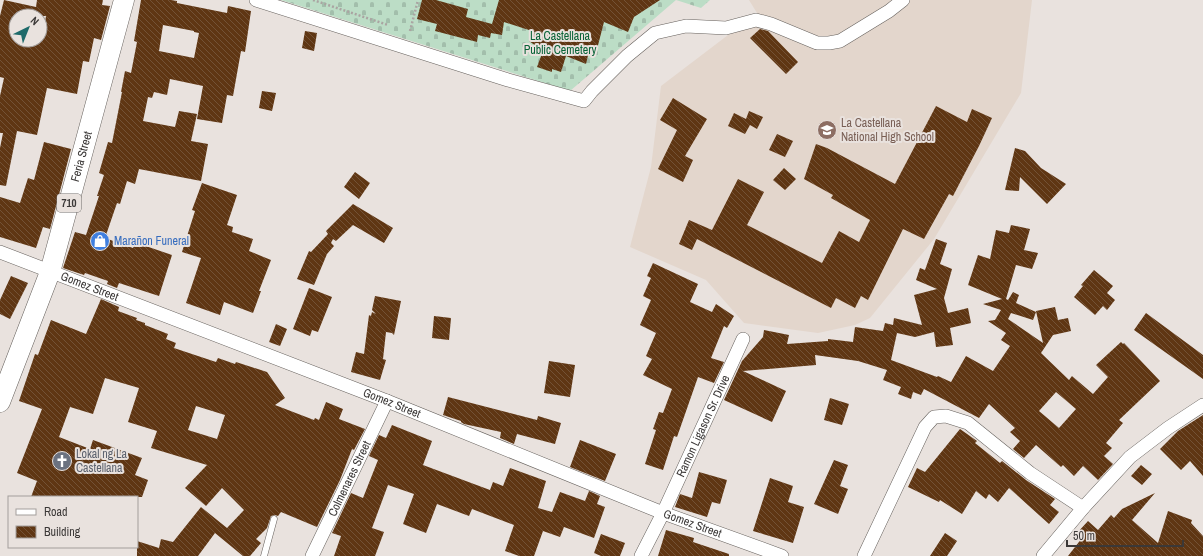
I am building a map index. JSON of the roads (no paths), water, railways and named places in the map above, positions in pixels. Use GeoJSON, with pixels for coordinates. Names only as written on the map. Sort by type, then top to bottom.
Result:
{"type":"FeatureCollection","features":[{"type":"Feature","properties":{"kind":"main road","name":"Feria Street"},"geometry":{"type":"LineString","coordinates":[[0,402],[50,272],[124,0]]}},
{"type":"Feature","properties":{"kind":"street"},"geometry":{"type":"LineString","coordinates":[[256,0],[508,80],[584,102],[592,91],[627,56],[655,33],[686,26],[726,28],[756,20],[771,24],[817,43],[829,43],[840,41],[890,11],[903,0]]}},
{"type":"Feature","properties":{"kind":"street","name":"Gomez Street"},"geometry":{"type":"LineString","coordinates":[[0,252],[388,401],[663,512],[782,556]]}},
{"type":"Feature","properties":{"kind":"street","name":"Ramon Ligason Sr. Drive"},"geometry":{"type":"LineString","coordinates":[[641,556],[743,339]]}},
{"type":"Feature","properties":{"kind":"street","name":"Colmenares Street"},"geometry":{"type":"LineString","coordinates":[[312,556],[388,401]]}},
{"type":"Feature","properties":{"kind":"street"},"geometry":{"type":"LineString","coordinates":[[1043,556],[1083,508],[1130,457],[1168,428],[1203,405]]}},
{"type":"Feature","properties":{"kind":"street"},"geometry":{"type":"LineString","coordinates":[[864,556],[926,427],[934,418],[946,416],[968,423],[1030,473],[1083,508]]}},
{"type":"Feature","properties":{"kind":"lane"},"geometry":{"type":"LineString","coordinates":[[264,556],[274,519]]}},
{"type":"Feature","properties":{"kind":"place","name":"La Castellana National High School"},"geometry":{"type":"Point","coordinates":[827,130]}},
{"type":"Feature","properties":{"kind":"place","name":"Marañon Funeral"},"geometry":{"type":"Point","coordinates":[100,241]}},
{"type":"Feature","properties":{"kind":"place","name":"Lokal ng La Castellana"},"geometry":{"type":"Point","coordinates":[62,461]}},
{"type":"Feature","properties":{"kind":"park label","name":"La Castellana Public Cemetery"},"geometry":{"type":"Point","coordinates":[560,43]}}]}
